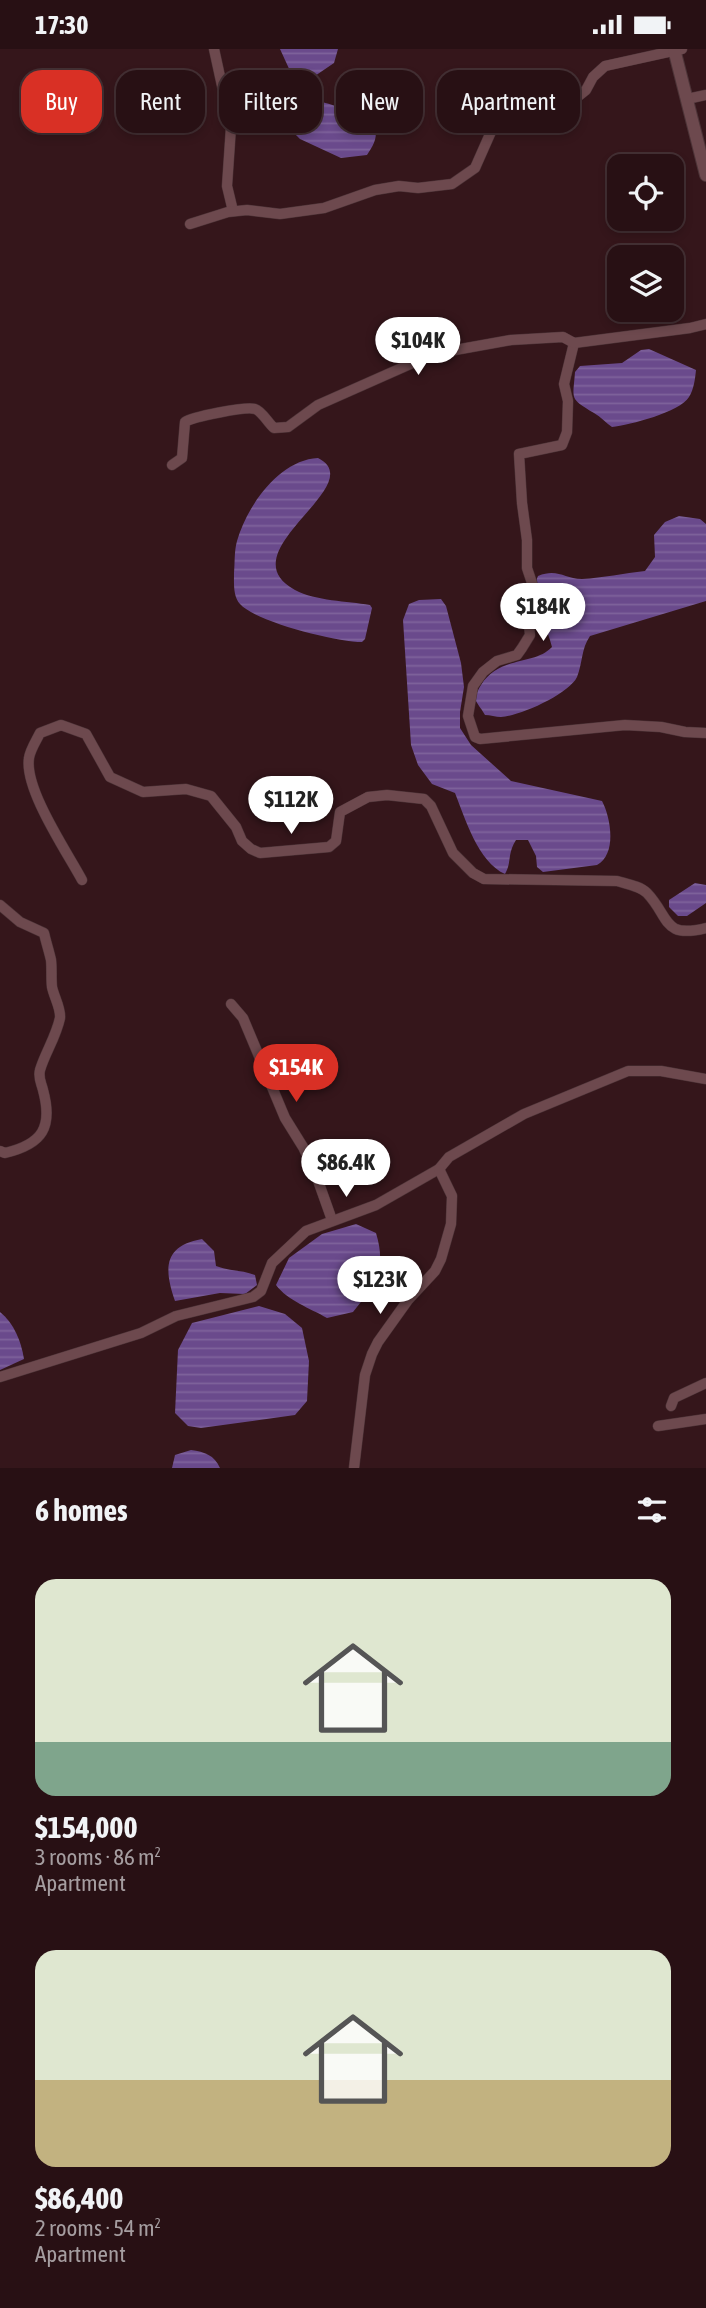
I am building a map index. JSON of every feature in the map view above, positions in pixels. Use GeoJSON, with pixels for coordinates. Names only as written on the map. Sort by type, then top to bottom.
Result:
{"type":"FeatureCollection","features":[{"type":"Feature","properties":{"kind":"street"},"geometry":{"type":"LineString","coordinates":[[214,49],[231,127],[227,186],[233,211]]}},
{"type":"Feature","properties":{"kind":"street"},"geometry":{"type":"LineString","coordinates":[[190,224],[233,211],[247,209],[280,214],[324,208],[375,190],[399,186],[418,188],[452,184],[475,168],[498,116],[510,109],[571,101],[586,90],[593,77],[605,66],[676,50],[687,99],[702,143],[706,175]]}},
{"type":"Feature","properties":{"kind":"street"},"geometry":{"type":"LineString","coordinates":[[687,99],[706,95]]}},
{"type":"Feature","properties":{"kind":"street"},"geometry":{"type":"LineString","coordinates":[[172,465],[182,458],[185,422],[191,418],[245,407],[258,409],[274,428],[288,427],[318,405],[433,354],[512,340],[563,337],[574,343],[706,324]]}},
{"type":"Feature","properties":{"kind":"street"},"geometry":{"type":"LineString","coordinates":[[574,343],[564,384],[568,401],[567,432],[562,445],[519,454],[527,568],[532,583],[532,590],[526,597],[530,635],[517,655],[498,661],[483,672],[473,686],[468,716],[475,737],[480,740],[625,725],[706,733]]}},
{"type":"Feature","properties":{"kind":"street"},"geometry":{"type":"LineString","coordinates":[[82,880],[36,797],[28,763],[40,733],[61,725],[86,734],[110,776],[119,781],[143,792],[186,789],[211,796],[236,827],[242,841],[260,853],[330,847],[336,841],[340,812],[368,797],[408,796],[424,799],[453,853],[473,873],[484,879],[617,881],[638,887],[647,893],[671,927],[679,931],[706,928]]}},
{"type":"Feature","properties":{"kind":"street"},"geometry":{"type":"LineString","coordinates":[[0,905],[20,922],[44,933],[51,962],[52,988],[60,1016],[39,1079],[49,1120],[46,1128],[37,1139],[22,1148],[5,1153],[0,1151]]}},
{"type":"Feature","properties":{"kind":"street"},"geometry":{"type":"LineString","coordinates":[[231,1004],[243,1018],[285,1118],[316,1175],[332,1220]]}},
{"type":"Feature","properties":{"kind":"street"},"geometry":{"type":"LineString","coordinates":[[0,1377],[141,1333],[176,1316],[253,1297],[261,1291],[272,1263],[306,1231],[376,1205],[439,1169],[449,1157],[514,1119],[628,1071],[661,1071],[706,1080]]}},
{"type":"Feature","properties":{"kind":"street"},"geometry":{"type":"LineString","coordinates":[[354,1468],[365,1375],[372,1354],[408,1300],[435,1271],[442,1259],[451,1224],[452,1196],[439,1169]]}},
{"type":"Feature","properties":{"kind":"street"},"geometry":{"type":"LineString","coordinates":[[671,1406],[674,1398],[706,1383]]}},
{"type":"Feature","properties":{"kind":"street"},"geometry":{"type":"LineString","coordinates":[[658,1426],[706,1419]]}},
{"type":"Feature","properties":{"kind":"shaded area"},"geometry":{"type":"Polygon","coordinates":[[[280,49],[338,49],[334,63],[322,71],[290,70],[280,49]]]}},
{"type":"Feature","properties":{"kind":"shaded area"},"geometry":{"type":"Polygon","coordinates":[[[322,102],[336,107],[336,133],[376,133],[376,136],[367,155],[341,158],[300,139],[294,133],[322,133],[322,102]]]}},
{"type":"Feature","properties":{"kind":"shaded area"},"geometry":{"type":"Polygon","coordinates":[[[649,349],[696,370],[692,391],[684,403],[654,417],[612,427],[576,401],[575,372],[580,366],[622,363],[641,350],[649,349]]]}},
{"type":"Feature","properties":{"kind":"shaded area"},"geometry":{"type":"Polygon","coordinates":[[[318,458],[330,470],[327,485],[286,539],[277,557],[278,575],[303,594],[370,605],[372,608],[362,642],[317,635],[262,618],[240,604],[235,594],[235,553],[248,514],[278,476],[290,467],[318,458]]]}},
{"type":"Feature","properties":{"kind":"shaded area"},"geometry":{"type":"Polygon","coordinates":[[[679,516],[700,519],[706,524],[706,601],[590,636],[577,677],[572,684],[554,697],[520,713],[501,717],[485,715],[476,697],[489,676],[498,669],[536,657],[552,647],[535,593],[538,576],[556,573],[582,579],[645,571],[655,557],[654,535],[665,522],[679,516]]]}},
{"type":"Feature","properties":{"kind":"shaded area"},"geometry":{"type":"Polygon","coordinates":[[[441,599],[446,606],[461,663],[464,687],[460,728],[471,745],[511,781],[602,801],[610,826],[610,844],[603,860],[597,865],[543,872],[537,867],[536,856],[528,840],[516,840],[505,874],[487,860],[480,850],[455,793],[432,784],[418,765],[411,745],[403,620],[409,604],[419,600],[441,599]]]}},
{"type":"Feature","properties":{"kind":"shaded area"},"geometry":{"type":"Polygon","coordinates":[[[695,883],[706,885],[706,903],[687,916],[678,916],[669,907],[669,900],[695,883]]]}},
{"type":"Feature","properties":{"kind":"shaded area"},"geometry":{"type":"Polygon","coordinates":[[[356,1224],[376,1233],[380,1257],[373,1285],[353,1312],[327,1318],[293,1300],[276,1285],[289,1258],[322,1234],[356,1224]]]}},
{"type":"Feature","properties":{"kind":"shaded area"},"geometry":{"type":"Polygon","coordinates":[[[202,1239],[214,1251],[216,1266],[255,1275],[257,1285],[245,1294],[220,1293],[175,1301],[168,1269],[173,1253],[189,1242],[202,1239]]]}},
{"type":"Feature","properties":{"kind":"shaded area"},"geometry":{"type":"Polygon","coordinates":[[[259,1306],[285,1314],[302,1328],[309,1361],[307,1401],[295,1415],[201,1428],[188,1426],[175,1413],[178,1350],[192,1323],[259,1306]]]}},
{"type":"Feature","properties":{"kind":"shaded area"},"geometry":{"type":"Polygon","coordinates":[[[0,1312],[16,1333],[24,1359],[0,1370],[0,1312]]]}},
{"type":"Feature","properties":{"kind":"shaded area"},"geometry":{"type":"Polygon","coordinates":[[[191,1450],[208,1455],[220,1468],[172,1468],[175,1455],[191,1450]]]}}]}
